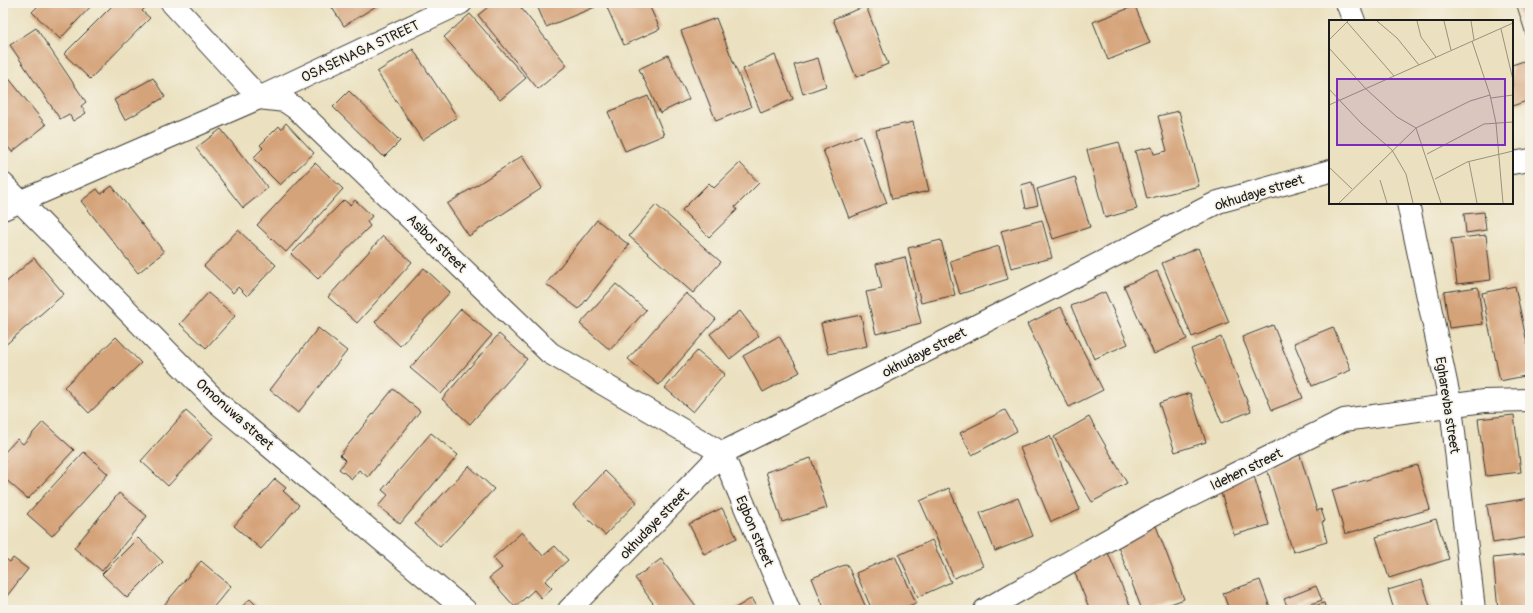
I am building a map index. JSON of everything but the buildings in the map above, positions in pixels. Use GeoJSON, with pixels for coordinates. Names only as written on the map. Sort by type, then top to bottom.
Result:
{"type":"FeatureCollection","features":[{"type":"Feature","properties":{"kind":"street","name":"OSASENAGA STREET"},"geometry":{"type":"LineString","coordinates":[[12,205],[259,98],[461,3]]}},
{"type":"Feature","properties":{"kind":"street"},"geometry":{"type":"LineString","coordinates":[[1348,3],[1354,20]]}},
{"type":"Feature","properties":{"kind":"street"},"geometry":{"type":"LineString","coordinates":[[174,6],[259,98]]}},
{"type":"Feature","properties":{"kind":"street","name":"Asibor street"},"geometry":{"type":"LineString","coordinates":[[259,98],[285,101],[298,110],[550,353],[722,453]]}},
{"type":"Feature","properties":{"kind":"street"},"geometry":{"type":"LineString","coordinates":[[1513,163],[1530,160]]}},
{"type":"Feature","properties":{"kind":"street","name":"okhudaye street"},"geometry":{"type":"LineString","coordinates":[[569,610],[722,453],[1050,289],[1218,202],[1329,171]]}},
{"type":"Feature","properties":{"kind":"street","name":"Omonuwa street"},"geometry":{"type":"LineString","coordinates":[[3,184],[12,205],[218,403],[466,610]]}},
{"type":"Feature","properties":{"kind":"street","name":"Egharevba street"},"geometry":{"type":"LineString","coordinates":[[1408,204],[1450,406],[1474,610]]}},
{"type":"Feature","properties":{"kind":"street","name":"Idehen street"},"geometry":{"type":"LineString","coordinates":[[985,610],[1152,516],[1344,420],[1484,401],[1530,400]]}},
{"type":"Feature","properties":{"kind":"street","name":"Egbon street"},"geometry":{"type":"LineString","coordinates":[[722,453],[789,610]]}}]}
